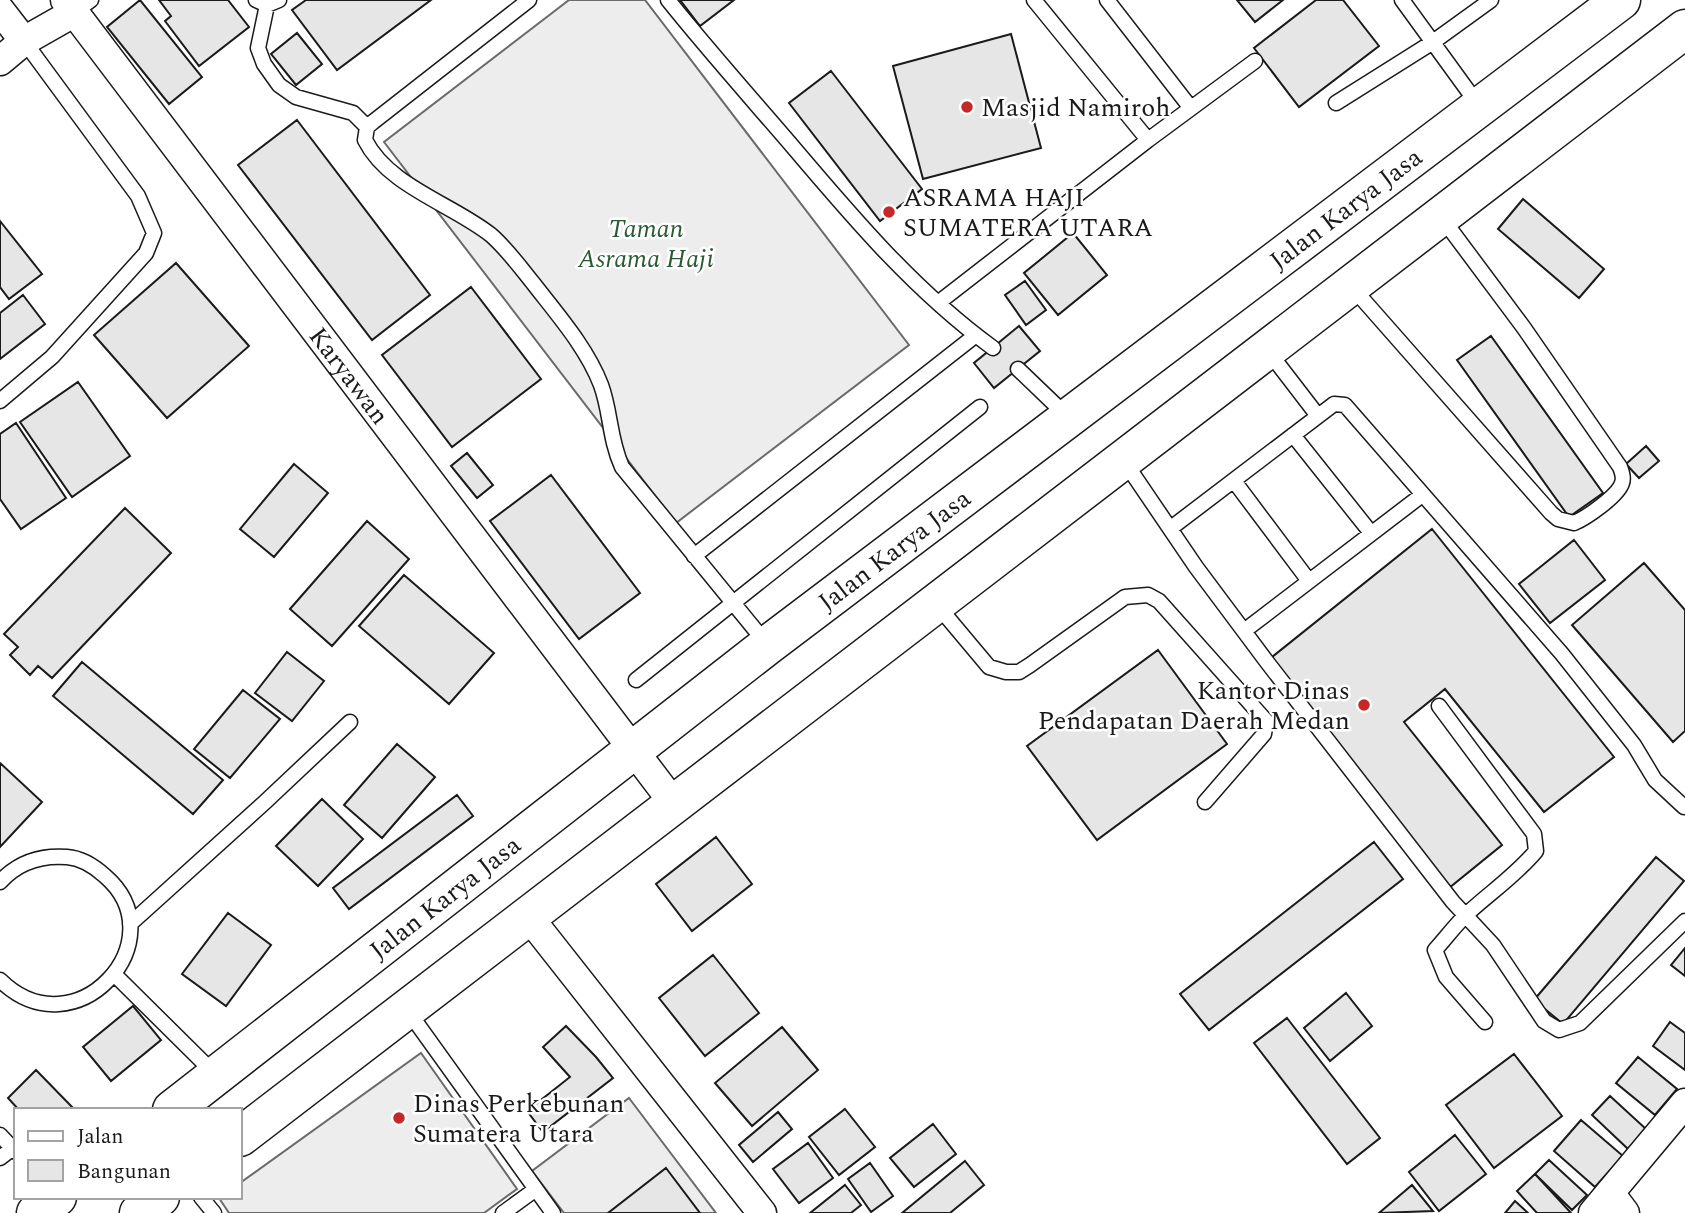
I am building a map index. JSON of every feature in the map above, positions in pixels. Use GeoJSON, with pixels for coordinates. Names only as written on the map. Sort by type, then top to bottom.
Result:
{"type":"FeatureCollection","features":[{"type":"Feature","properties":{"kind":"highway","name":"Jalan Karya Jasa"},"geometry":{"type":"LineString","coordinates":[[175,1108],[768,645],[1621,0]]}},
{"type":"Feature","properties":{"kind":"highway"},"geometry":{"type":"LineString","coordinates":[[242,1135],[1685,29]]}},
{"type":"Feature","properties":{"kind":"highway"},"geometry":{"type":"LineString","coordinates":[[1541,62],[1579,109]]}},
{"type":"Feature","properties":{"kind":"highway"},"geometry":{"type":"LineString","coordinates":[[36,1213],[54,1199]]}},
{"type":"Feature","properties":{"kind":"highway"},"geometry":{"type":"LineString","coordinates":[[139,1213],[157,1199]]}},
{"type":"Feature","properties":{"kind":"street"},"geometry":{"type":"LineString","coordinates":[[0,61],[77,4]]}},
{"type":"Feature","properties":{"kind":"street","name":"Karyawan"},"geometry":{"type":"LineString","coordinates":[[77,4],[675,805]]}},
{"type":"Feature","properties":{"kind":"street"},"geometry":{"type":"LineString","coordinates":[[0,10],[24,41]]}},
{"type":"Feature","properties":{"kind":"street"},"geometry":{"type":"LineString","coordinates":[[528,916],[762,1213]]}},
{"type":"Feature","properties":{"kind":"street"},"geometry":{"type":"LineString","coordinates":[[1609,1206],[1685,1103]]}},
{"type":"Feature","properties":{"kind":"lane"},"geometry":{"type":"LineString","coordinates":[[529,0],[367,127],[365,140],[374,154],[410,185],[490,234],[507,251],[582,349],[600,382],[610,435],[622,467],[768,645]]}},
{"type":"Feature","properties":{"kind":"lane"},"geometry":{"type":"LineString","coordinates":[[668,0],[817,176],[904,273],[993,348]]}},
{"type":"Feature","properties":{"kind":"lane"},"geometry":{"type":"LineString","coordinates":[[1034,0],[1148,140]]}},
{"type":"Feature","properties":{"kind":"lane"},"geometry":{"type":"LineString","coordinates":[[1107,0],[1190,107]]}},
{"type":"Feature","properties":{"kind":"lane"},"geometry":{"type":"LineString","coordinates":[[1402,0],[1479,106]]}},
{"type":"Feature","properties":{"kind":"lane"},"geometry":{"type":"LineString","coordinates":[[1336,103],[1433,42],[1490,0]]}},
{"type":"Feature","properties":{"kind":"lane"},"geometry":{"type":"LineString","coordinates":[[267,2],[258,48],[264,64],[279,85],[296,97],[353,113],[367,127]]}},
{"type":"Feature","properties":{"kind":"lane"},"geometry":{"type":"LineString","coordinates":[[0,401],[52,357],[145,253],[154,233],[138,196],[24,41]]}},
{"type":"Feature","properties":{"kind":"lane"},"geometry":{"type":"LineString","coordinates":[[938,303],[1190,107],[1255,61]]}},
{"type":"Feature","properties":{"kind":"lane"},"geometry":{"type":"LineString","coordinates":[[1351,286],[1558,519],[1574,523],[1601,505],[1620,488],[1623,476],[1620,467],[1524,328],[1441,216]]}},
{"type":"Feature","properties":{"kind":"lane"},"geometry":{"type":"LineString","coordinates":[[694,556],[976,335]]}},
{"type":"Feature","properties":{"kind":"lane"},"geometry":{"type":"LineString","coordinates":[[1268,351],[1318,416]]}},
{"type":"Feature","properties":{"kind":"lane"},"geometry":{"type":"LineString","coordinates":[[1018,369],[1068,417]]}},
{"type":"Feature","properties":{"kind":"lane"},"geometry":{"type":"LineString","coordinates":[[1171,528],[1334,404],[1345,405],[1562,654],[1634,744],[1655,780],[1684,807]]}},
{"type":"Feature","properties":{"kind":"lane"},"geometry":{"type":"LineString","coordinates":[[636,680],[980,407]]}},
{"type":"Feature","properties":{"kind":"lane"},"geometry":{"type":"LineString","coordinates":[[1293,435],[1371,533]]}},
{"type":"Feature","properties":{"kind":"lane"},"geometry":{"type":"LineString","coordinates":[[1124,460],[1244,631],[1453,902],[1493,945],[1544,1021],[1559,1030],[1580,1023],[1685,921]]}},
{"type":"Feature","properties":{"kind":"lane"},"geometry":{"type":"LineString","coordinates":[[1234,481],[1309,581]]}},
{"type":"Feature","properties":{"kind":"lane"},"geometry":{"type":"LineString","coordinates":[[1244,631],[1422,495]]}},
{"type":"Feature","properties":{"kind":"lane"},"geometry":{"type":"LineString","coordinates":[[937,604],[989,667],[1006,673],[1019,672],[1030,665],[1125,597],[1148,595],[1158,601],[1266,721],[1264,734],[1205,802]]}},
{"type":"Feature","properties":{"kind":"lane"},"geometry":{"type":"LineString","coordinates":[[1439,706],[1534,834],[1536,850],[1528,860],[1503,885],[1466,914],[1435,950],[1447,977],[1485,1022]]}},
{"type":"Feature","properties":{"kind":"lane"},"geometry":{"type":"LineString","coordinates":[[130,924],[350,722]]}},
{"type":"Feature","properties":{"kind":"lane"},"geometry":{"type":"LineString","coordinates":[[0,882],[8,872],[28,861],[50,856],[74,858],[95,867],[112,882],[124,901],[130,924],[124,959],[115,975],[98,990],[78,1001],[55,1005],[32,1002],[12,992],[0,980]]}},
{"type":"Feature","properties":{"kind":"lane"},"geometry":{"type":"LineString","coordinates":[[115,975],[217,1076]]}},
{"type":"Feature","properties":{"kind":"lane"},"geometry":{"type":"LineString","coordinates":[[407,1010],[553,1213]]}},
{"type":"Feature","properties":{"kind":"lane"},"geometry":{"type":"LineString","coordinates":[[0,1135],[14,1150],[0,1158]]}},
{"type":"Feature","properties":{"kind":"lane"},"geometry":{"type":"LineString","coordinates":[[503,1213],[536,1189]]}},
{"type":"Feature","properties":{"kind":"lane"},"geometry":{"type":"LineString","coordinates":[[203,1199],[214,1213]]}},
{"type":"Feature","properties":{"kind":"shaded area","name":"Taman Asrama Haji"},"geometry":{"type":"Polygon","coordinates":[[[569,0],[645,0],[909,345],[676,523],[384,142],[569,0]]]}},
{"type":"Feature","properties":{"kind":"shaded area","name":"Dinas Perkebunan Sumatera Utara"},"geometry":{"type":"Polygon","coordinates":[[[421,1053],[517,1189],[484,1213],[229,1213],[220,1199],[242,1199],[242,1182],[421,1053]]]}},
{"type":"Feature","properties":{"kind":"shaded area"},"geometry":{"type":"Polygon","coordinates":[[[629,1098],[716,1213],[564,1213],[532,1171],[629,1098]]]}},
{"type":"Feature","properties":{"kind":"building"},"geometry":{"type":"Polygon","coordinates":[[[140,0],[202,77],[169,104],[107,27],[140,0]]]}},
{"type":"Feature","properties":{"kind":"building"},"geometry":{"type":"Polygon","coordinates":[[[159,0],[228,0],[249,27],[199,66],[165,21],[171,16],[159,0]]]}},
{"type":"Feature","properties":{"kind":"building"},"geometry":{"type":"Polygon","coordinates":[[[306,0],[431,0],[337,70],[292,10],[306,0]]]}},
{"type":"Feature","properties":{"kind":"building"},"geometry":{"type":"Polygon","coordinates":[[[680,0],[734,0],[700,26],[680,0]]]}},
{"type":"Feature","properties":{"kind":"building"},"geometry":{"type":"Polygon","coordinates":[[[1237,0],[1283,0],[1255,22],[1237,0]]]}},
{"type":"Feature","properties":{"kind":"building"},"geometry":{"type":"Polygon","coordinates":[[[1316,0],[1343,0],[1379,46],[1299,107],[1254,48],[1316,0]]]}},
{"type":"Feature","properties":{"kind":"building"},"geometry":{"type":"Polygon","coordinates":[[[297,33],[322,64],[296,85],[271,54],[297,33]]]}},
{"type":"Feature","properties":{"kind":"building","name":"Masjid Namiroh"},"geometry":{"type":"Polygon","coordinates":[[[1011,34],[1041,148],[923,179],[893,66],[1011,34]]]}},
{"type":"Feature","properties":{"kind":"building"},"geometry":{"type":"Polygon","coordinates":[[[831,71],[922,189],[880,221],[789,103],[831,71]]]}},
{"type":"Feature","properties":{"kind":"building"},"geometry":{"type":"Polygon","coordinates":[[[297,120],[430,295],[372,340],[238,165],[297,120]]]}},
{"type":"Feature","properties":{"kind":"building"},"geometry":{"type":"Polygon","coordinates":[[[1523,199],[1604,269],[1579,298],[1498,229],[1523,199]]]}},
{"type":"Feature","properties":{"kind":"building"},"geometry":{"type":"Polygon","coordinates":[[[0,221],[42,274],[9,299],[0,287],[0,221]]]}},
{"type":"Feature","properties":{"kind":"building"},"geometry":{"type":"Polygon","coordinates":[[[1073,233],[1107,275],[1058,315],[1024,273],[1073,233]]]}},
{"type":"Feature","properties":{"kind":"building"},"geometry":{"type":"Polygon","coordinates":[[[176,263],[249,346],[167,418],[94,335],[176,263]]]}},
{"type":"Feature","properties":{"kind":"building"},"geometry":{"type":"Polygon","coordinates":[[[1025,281],[1046,310],[1026,325],[1005,295],[1025,281]]]}},
{"type":"Feature","properties":{"kind":"building"},"geometry":{"type":"Polygon","coordinates":[[[471,287],[541,379],[452,447],[382,355],[471,287]]]}},
{"type":"Feature","properties":{"kind":"building"},"geometry":{"type":"Polygon","coordinates":[[[23,295],[45,324],[0,359],[0,313],[23,295]]]}},
{"type":"Feature","properties":{"kind":"building"},"geometry":{"type":"Polygon","coordinates":[[[1019,326],[1040,351],[994,388],[974,363],[1019,326]]]}},
{"type":"Feature","properties":{"kind":"building"},"geometry":{"type":"Polygon","coordinates":[[[1491,336],[1603,493],[1569,517],[1457,360],[1491,336]]]}},
{"type":"Feature","properties":{"kind":"building"},"geometry":{"type":"Polygon","coordinates":[[[78,382],[130,456],[72,497],[20,422],[78,382]]]}},
{"type":"Feature","properties":{"kind":"building"},"geometry":{"type":"Polygon","coordinates":[[[16,423],[66,498],[21,529],[0,499],[0,434],[16,423]]]}},
{"type":"Feature","properties":{"kind":"building"},"geometry":{"type":"Polygon","coordinates":[[[1646,446],[1659,461],[1639,478],[1626,464],[1646,446]]]}},
{"type":"Feature","properties":{"kind":"building"},"geometry":{"type":"Polygon","coordinates":[[[467,453],[493,485],[477,498],[451,466],[467,453]]]}},
{"type":"Feature","properties":{"kind":"building"},"geometry":{"type":"Polygon","coordinates":[[[294,464],[328,493],[274,557],[240,529],[294,464]]]}},
{"type":"Feature","properties":{"kind":"building"},"geometry":{"type":"Polygon","coordinates":[[[551,475],[640,593],[579,639],[490,521],[551,475]]]}},
{"type":"Feature","properties":{"kind":"building"},"geometry":{"type":"Polygon","coordinates":[[[125,508],[171,553],[52,678],[38,666],[30,675],[10,655],[18,647],[4,634],[125,508]]]}},
{"type":"Feature","properties":{"kind":"building"},"geometry":{"type":"Polygon","coordinates":[[[367,521],[409,559],[332,646],[290,609],[367,521]]]}},
{"type":"Feature","properties":{"kind":"building","name":"Kantor Dinas Pendapatan Daerah Medan"},"geometry":{"type":"Polygon","coordinates":[[[1432,529],[1614,757],[1544,812],[1445,689],[1404,722],[1502,845],[1449,888],[1267,661],[1432,529]]]}},
{"type":"Feature","properties":{"kind":"building"},"geometry":{"type":"Polygon","coordinates":[[[1574,540],[1605,580],[1550,623],[1519,584],[1574,540]]]}},
{"type":"Feature","properties":{"kind":"building"},"geometry":{"type":"Polygon","coordinates":[[[1644,563],[1685,610],[1685,731],[1673,742],[1572,625],[1644,563]]]}},
{"type":"Feature","properties":{"kind":"building"},"geometry":{"type":"Polygon","coordinates":[[[404,575],[494,653],[449,704],[359,626],[404,575]]]}},
{"type":"Feature","properties":{"kind":"building"},"geometry":{"type":"Polygon","coordinates":[[[1158,650],[1227,744],[1097,840],[1027,746],[1158,650]]]}},
{"type":"Feature","properties":{"kind":"building"},"geometry":{"type":"Polygon","coordinates":[[[287,652],[324,681],[292,721],[255,693],[287,652]]]}},
{"type":"Feature","properties":{"kind":"building"},"geometry":{"type":"Polygon","coordinates":[[[82,662],[223,780],[193,814],[53,696],[82,662]]]}},
{"type":"Feature","properties":{"kind":"building"},"geometry":{"type":"Polygon","coordinates":[[[243,690],[280,719],[230,778],[194,749],[243,690]]]}},
{"type":"Feature","properties":{"kind":"building"},"geometry":{"type":"Polygon","coordinates":[[[397,744],[435,777],[382,838],[344,805],[397,744]]]}},
{"type":"Feature","properties":{"kind":"building"},"geometry":{"type":"Polygon","coordinates":[[[0,763],[42,802],[0,847],[0,763]]]}},
{"type":"Feature","properties":{"kind":"building"},"geometry":{"type":"Polygon","coordinates":[[[457,795],[473,816],[349,909],[333,888],[457,795]]]}},
{"type":"Feature","properties":{"kind":"building"},"geometry":{"type":"Polygon","coordinates":[[[322,799],[363,839],[318,886],[276,846],[322,799]]]}},
{"type":"Feature","properties":{"kind":"building"},"geometry":{"type":"Polygon","coordinates":[[[716,837],[752,884],[692,931],[656,884],[716,837]]]}},
{"type":"Feature","properties":{"kind":"building"},"geometry":{"type":"Polygon","coordinates":[[[1374,842],[1403,879],[1209,1030],[1180,994],[1374,842]]]}},
{"type":"Feature","properties":{"kind":"building"},"geometry":{"type":"Polygon","coordinates":[[[1656,857],[1684,881],[1563,1024],[1534,1000],[1656,857]]]}},
{"type":"Feature","properties":{"kind":"building"},"geometry":{"type":"Polygon","coordinates":[[[228,913],[271,945],[226,1006],[182,974],[228,913]]]}},
{"type":"Feature","properties":{"kind":"building"},"geometry":{"type":"Polygon","coordinates":[[[1685,948],[1685,976],[1671,965],[1685,948]]]}},
{"type":"Feature","properties":{"kind":"building"},"geometry":{"type":"Polygon","coordinates":[[[713,955],[759,1013],[705,1056],[659,998],[713,955]]]}},
{"type":"Feature","properties":{"kind":"building"},"geometry":{"type":"Polygon","coordinates":[[[1346,993],[1372,1026],[1330,1061],[1304,1028],[1346,993]]]}},
{"type":"Feature","properties":{"kind":"building"},"geometry":{"type":"Polygon","coordinates":[[[133,1006],[161,1040],[111,1081],[83,1047],[133,1006]]]}},
{"type":"Feature","properties":{"kind":"building"},"geometry":{"type":"Polygon","coordinates":[[[1287,1018],[1380,1138],[1347,1164],[1254,1043],[1287,1018]]]}},
{"type":"Feature","properties":{"kind":"building"},"geometry":{"type":"Polygon","coordinates":[[[1670,1022],[1685,1033],[1685,1070],[1653,1046],[1670,1022]]]}},
{"type":"Feature","properties":{"kind":"building"},"geometry":{"type":"Polygon","coordinates":[[[566,1026],[613,1078],[543,1132],[527,1111],[570,1077],[543,1047],[566,1026]]]}},
{"type":"Feature","properties":{"kind":"building"},"geometry":{"type":"Polygon","coordinates":[[[782,1027],[818,1070],[752,1126],[715,1083],[782,1027]]]}},
{"type":"Feature","properties":{"kind":"building"},"geometry":{"type":"Polygon","coordinates":[[[1514,1054],[1562,1116],[1494,1168],[1446,1105],[1514,1054]]]}},
{"type":"Feature","properties":{"kind":"building"},"geometry":{"type":"Polygon","coordinates":[[[1638,1057],[1677,1089],[1655,1115],[1616,1083],[1638,1057]]]}},
{"type":"Feature","properties":{"kind":"building"},"geometry":{"type":"Polygon","coordinates":[[[36,1070],[73,1108],[17,1108],[8,1098],[36,1070]]]}},
{"type":"Feature","properties":{"kind":"building"},"geometry":{"type":"Polygon","coordinates":[[[1610,1096],[1646,1129],[1628,1149],[1592,1115],[1610,1096]]]}},
{"type":"Feature","properties":{"kind":"building"},"geometry":{"type":"Polygon","coordinates":[[[845,1109],[875,1147],[839,1175],[809,1137],[845,1109]]]}},
{"type":"Feature","properties":{"kind":"building"},"geometry":{"type":"Polygon","coordinates":[[[778,1112],[792,1129],[753,1162],[739,1145],[778,1112]]]}},
{"type":"Feature","properties":{"kind":"building"},"geometry":{"type":"Polygon","coordinates":[[[1581,1120],[1623,1156],[1595,1187],[1554,1151],[1581,1120]]]}},
{"type":"Feature","properties":{"kind":"building"},"geometry":{"type":"Polygon","coordinates":[[[933,1124],[956,1154],[914,1187],[890,1158],[933,1124]]]}},
{"type":"Feature","properties":{"kind":"building"},"geometry":{"type":"Polygon","coordinates":[[[1455,1135],[1486,1174],[1439,1211],[1409,1172],[1455,1135]]]}},
{"type":"Feature","properties":{"kind":"building"},"geometry":{"type":"Polygon","coordinates":[[[808,1143],[833,1178],[799,1203],[773,1169],[808,1143]]]}},
{"type":"Feature","properties":{"kind":"building"},"geometry":{"type":"Polygon","coordinates":[[[1549,1160],[1587,1195],[1572,1210],[1535,1174],[1549,1160]]]}},
{"type":"Feature","properties":{"kind":"building"},"geometry":{"type":"Polygon","coordinates":[[[965,1161],[984,1185],[950,1213],[902,1213],[965,1161]]]}},
{"type":"Feature","properties":{"kind":"building"},"geometry":{"type":"Polygon","coordinates":[[[870,1163],[893,1196],[871,1212],[848,1179],[870,1163]]]}},
{"type":"Feature","properties":{"kind":"building"},"geometry":{"type":"Polygon","coordinates":[[[666,1168],[700,1213],[608,1213],[666,1168]]]}},
{"type":"Feature","properties":{"kind":"building"},"geometry":{"type":"Polygon","coordinates":[[[1535,1174],[1571,1213],[1537,1213],[1517,1191],[1535,1174]]]}},
{"type":"Feature","properties":{"kind":"building"},"geometry":{"type":"Polygon","coordinates":[[[845,1185],[861,1205],[851,1213],[810,1213],[845,1185]]]}},
{"type":"Feature","properties":{"kind":"building"},"geometry":{"type":"Polygon","coordinates":[[[1412,1185],[1433,1211],[1379,1213],[1412,1185]]]}},
{"type":"Feature","properties":{"kind":"building"},"geometry":{"type":"Polygon","coordinates":[[[1515,1201],[1528,1213],[1505,1213],[1515,1201]]]}},
{"type":"Feature","properties":{"kind":"place","name":"Masjid Namiroh"},"geometry":{"type":"Point","coordinates":[967,107]}},
{"type":"Feature","properties":{"kind":"place","name":"ASRAMA HAJI SUMATERA UTARA"},"geometry":{"type":"Point","coordinates":[889,212]}},
{"type":"Feature","properties":{"kind":"place","name":"Kantor Dinas Pendapatan Daerah Medan"},"geometry":{"type":"Point","coordinates":[1364,705]}},
{"type":"Feature","properties":{"kind":"place","name":"Dinas Perkebunan Sumatera Utara"},"geometry":{"type":"Point","coordinates":[399,1118]}}]}
